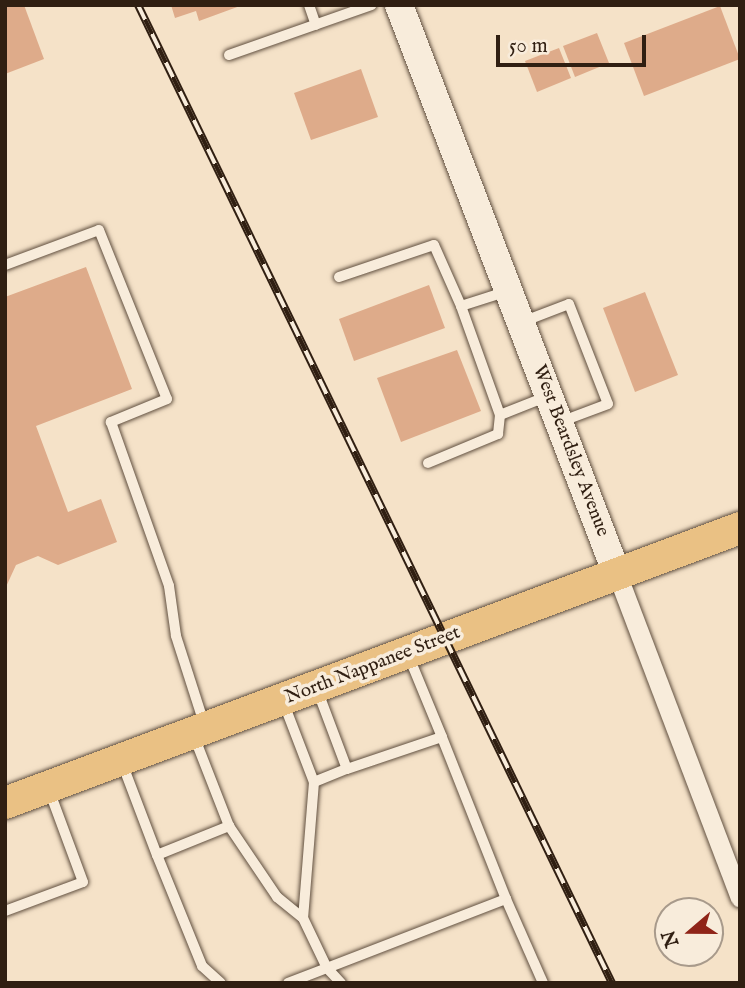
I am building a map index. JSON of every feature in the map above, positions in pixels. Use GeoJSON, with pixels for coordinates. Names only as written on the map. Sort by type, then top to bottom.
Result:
{"type":"FeatureCollection","features":[{"type":"Feature","properties":{"kind":"main road","name":"West Beardsley Avenue"},"geometry":{"type":"LineString","coordinates":[[399,5],[617,574]]}},
{"type":"Feature","properties":{"kind":"main road","name":"North Nappanee Street"},"geometry":{"type":"LineString","coordinates":[[5,803],[740,528]]}},
{"type":"Feature","properties":{"kind":"street","name":"West Beardsley Avenue"},"geometry":{"type":"LineString","coordinates":[[617,574],[740,897]]}},
{"type":"Feature","properties":{"kind":"lane"},"geometry":{"type":"LineString","coordinates":[[309,5],[316,25]]}},
{"type":"Feature","properties":{"kind":"lane"},"geometry":{"type":"LineString","coordinates":[[229,55],[372,5]]}},
{"type":"Feature","properties":{"kind":"lane"},"geometry":{"type":"LineString","coordinates":[[5,265],[99,230],[167,399],[111,422],[169,586],[176,636],[199,730],[229,826],[276,897],[303,918],[327,968],[341,983]]}},
{"type":"Feature","properties":{"kind":"lane"},"geometry":{"type":"LineString","coordinates":[[339,277],[435,245],[461,306],[500,415],[498,434],[428,463]]}},
{"type":"Feature","properties":{"kind":"lane"},"geometry":{"type":"LineString","coordinates":[[461,306],[509,291]]}},
{"type":"Feature","properties":{"kind":"lane"},"geometry":{"type":"LineString","coordinates":[[521,322],[569,304],[608,404],[559,423]]}},
{"type":"Feature","properties":{"kind":"lane"},"geometry":{"type":"LineString","coordinates":[[500,415],[549,395]]}},
{"type":"Feature","properties":{"kind":"lane"},"geometry":{"type":"LineString","coordinates":[[407,654],[506,899],[543,983]]}},
{"type":"Feature","properties":{"kind":"lane"},"geometry":{"type":"LineString","coordinates":[[316,686],[347,769]]}},
{"type":"Feature","properties":{"kind":"lane"},"geometry":{"type":"LineString","coordinates":[[282,699],[314,782],[303,918]]}},
{"type":"Feature","properties":{"kind":"lane"},"geometry":{"type":"LineString","coordinates":[[314,782],[442,737]]}},
{"type":"Feature","properties":{"kind":"lane"},"geometry":{"type":"LineString","coordinates":[[121,759],[202,966],[221,983]]}},
{"type":"Feature","properties":{"kind":"lane"},"geometry":{"type":"LineString","coordinates":[[5,911],[83,881],[47,787]]}},
{"type":"Feature","properties":{"kind":"lane"},"geometry":{"type":"LineString","coordinates":[[157,855],[229,826]]}},
{"type":"Feature","properties":{"kind":"lane"},"geometry":{"type":"LineString","coordinates":[[288,983],[506,899]]}},
{"type":"Feature","properties":{"kind":"building"},"geometry":{"type":"Polygon","coordinates":[[[5,5],[24,5],[44,59],[5,74],[5,5]]]}},
{"type":"Feature","properties":{"kind":"building"},"geometry":{"type":"Polygon","coordinates":[[[171,5],[240,6],[199,21],[196,11],[175,18],[171,5]]]}},
{"type":"Feature","properties":{"kind":"building"},"geometry":{"type":"Polygon","coordinates":[[[720,6],[740,59],[644,96],[624,43],[720,6]]]}},
{"type":"Feature","properties":{"kind":"building"},"geometry":{"type":"Polygon","coordinates":[[[597,33],[609,63],[575,77],[563,46],[597,33]]]}},
{"type":"Feature","properties":{"kind":"building"},"geometry":{"type":"Polygon","coordinates":[[[559,48],[571,78],[537,92],[525,61],[559,48]]]}},
{"type":"Feature","properties":{"kind":"building"},"geometry":{"type":"Polygon","coordinates":[[[361,69],[378,117],[311,140],[294,93],[361,69]]]}},
{"type":"Feature","properties":{"kind":"building"},"geometry":{"type":"Polygon","coordinates":[[[86,267],[132,389],[36,426],[68,512],[101,499],[117,542],[58,565],[38,556],[16,565],[5,589],[5,297],[86,267]]]}},
{"type":"Feature","properties":{"kind":"building"},"geometry":{"type":"Polygon","coordinates":[[[429,285],[445,328],[354,361],[339,319],[429,285]]]}},
{"type":"Feature","properties":{"kind":"building"},"geometry":{"type":"Polygon","coordinates":[[[645,292],[678,375],[635,392],[603,308],[645,292]]]}},
{"type":"Feature","properties":{"kind":"building"},"geometry":{"type":"Polygon","coordinates":[[[457,350],[481,411],[401,442],[377,378],[457,350]]]}},
{"type":"Feature","properties":{"kind":"railway"},"geometry":{"type":"LineString","coordinates":[[138,5],[612,983]]}}]}
